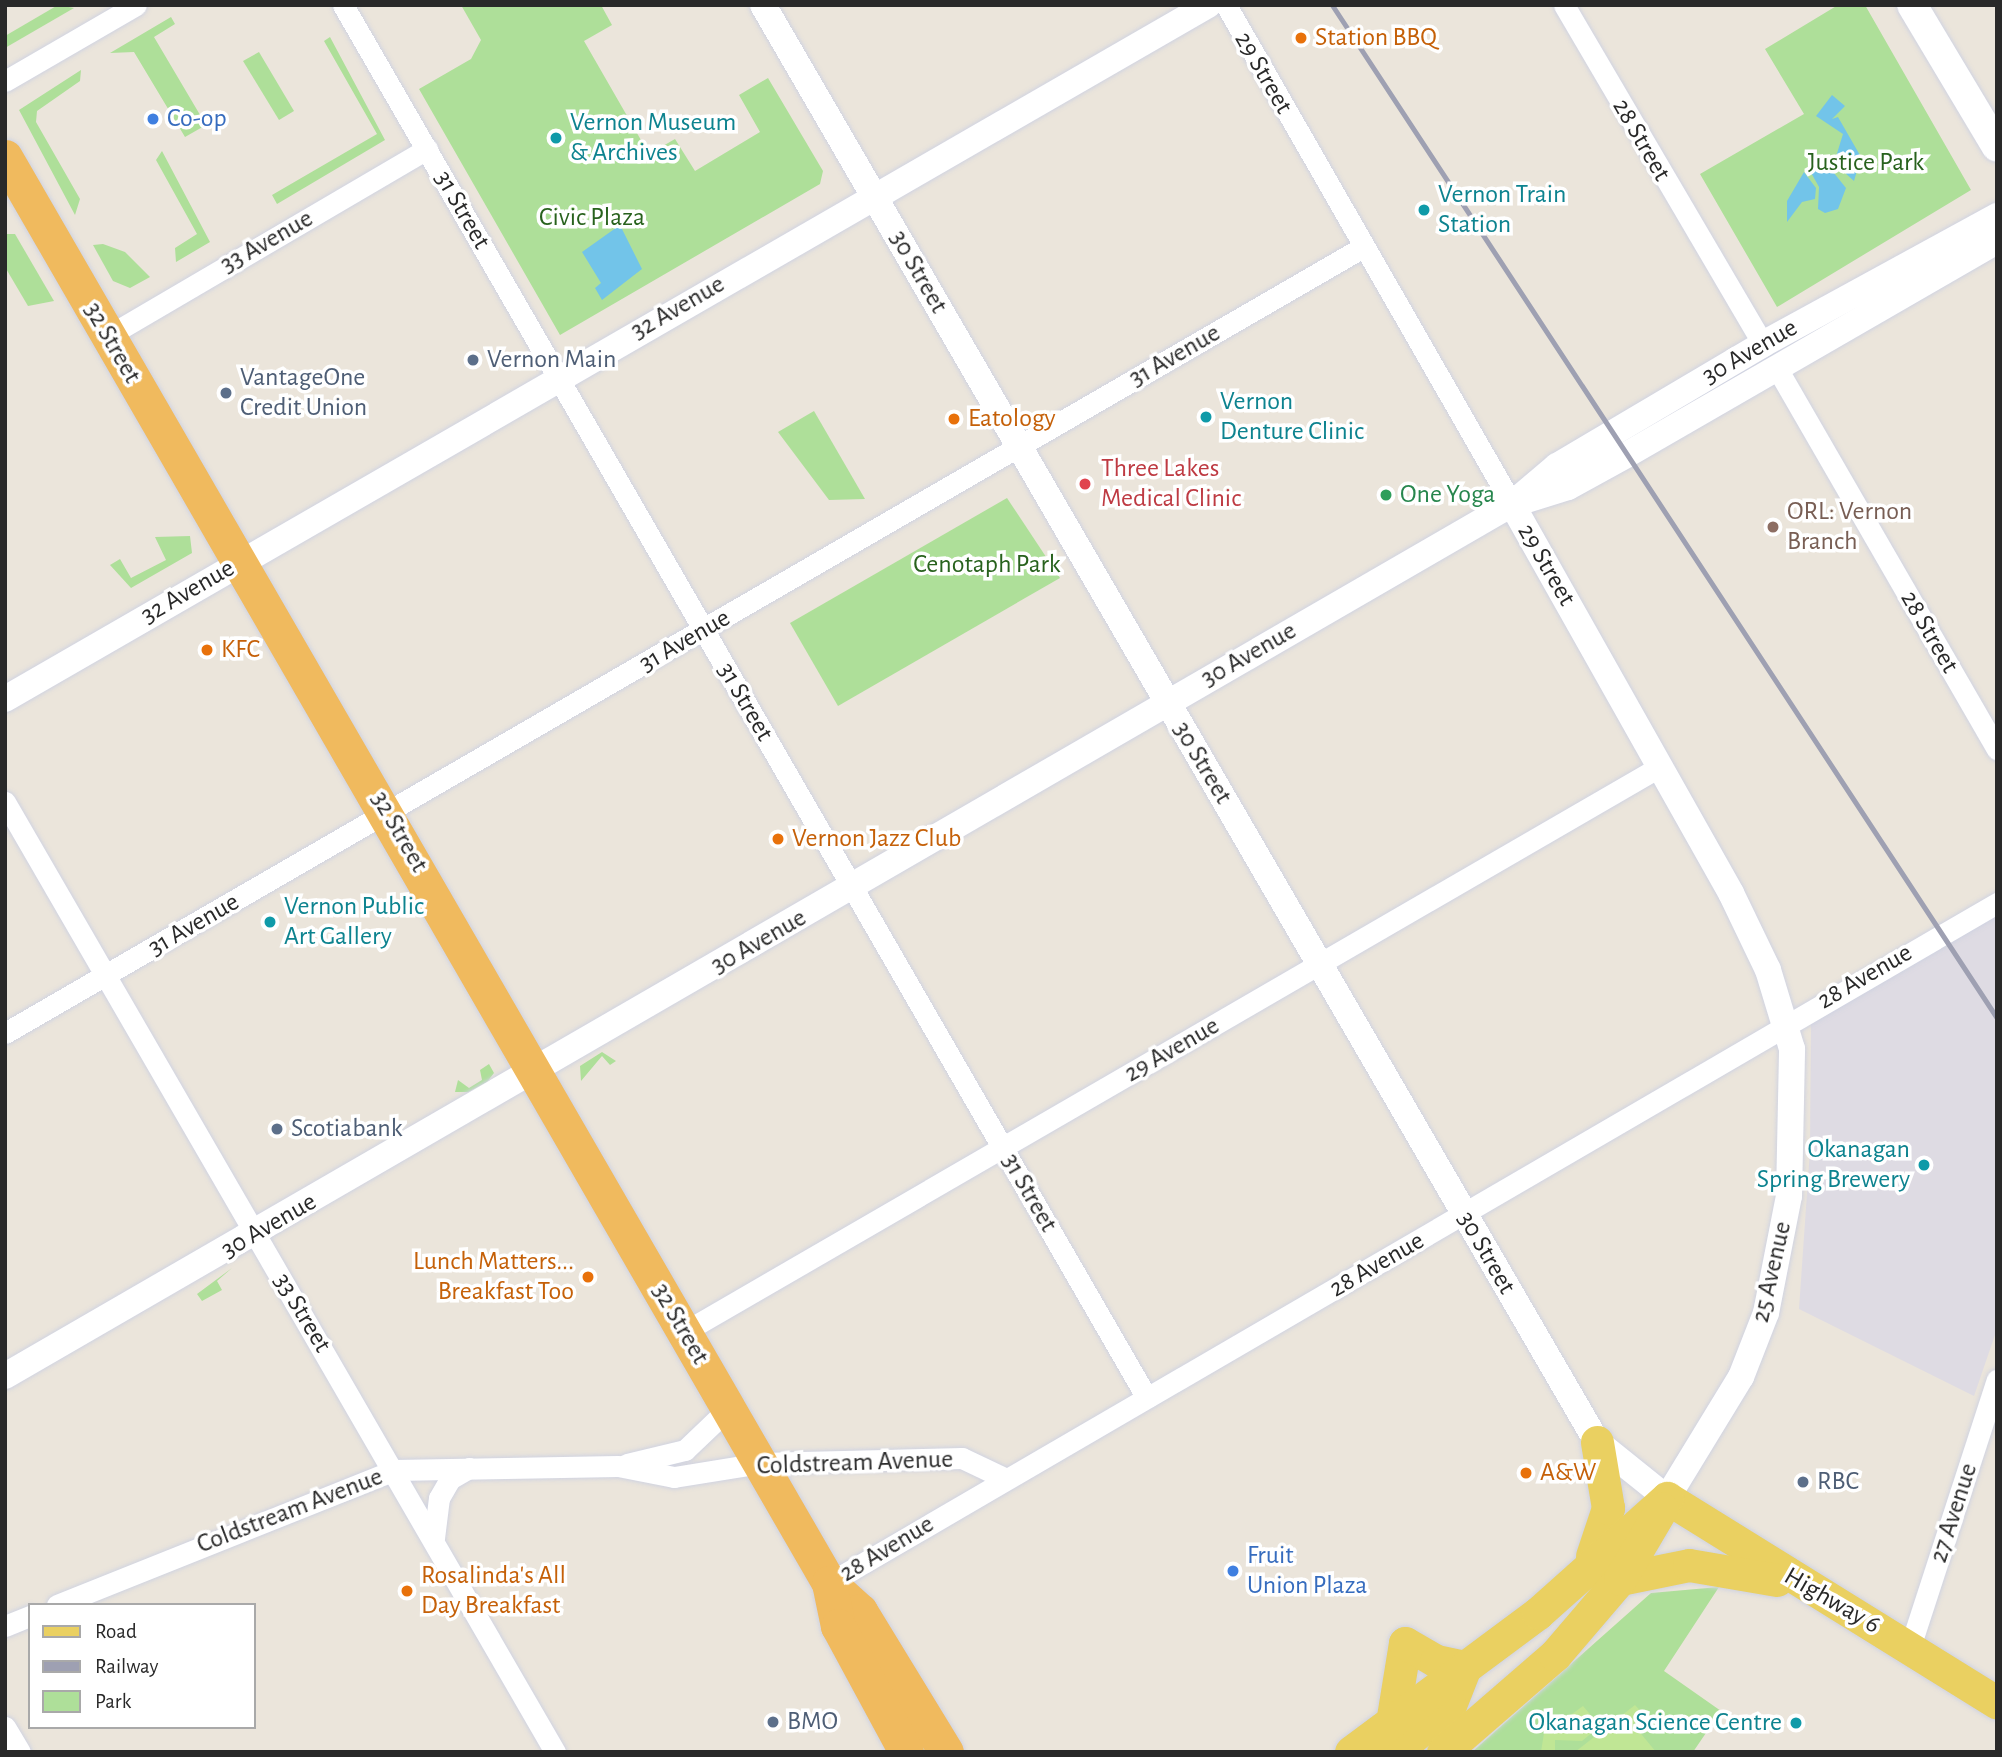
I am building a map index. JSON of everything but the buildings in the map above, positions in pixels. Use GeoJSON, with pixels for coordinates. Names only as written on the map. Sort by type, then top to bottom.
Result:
{"type":"FeatureCollection","features":[{"type":"Feature","properties":{"kind":"highway","name":"32 Street"},"geometry":{"type":"LineString","coordinates":[[5,157],[388,814],[829,1583],[860,1611],[946,1752]]}},
{"type":"Feature","properties":{"kind":"highway","name":"32 Street"},"geometry":{"type":"LineString","coordinates":[[829,1583],[838,1626],[906,1752]]}},
{"type":"Feature","properties":{"kind":"main road"},"geometry":{"type":"LineString","coordinates":[[1913,5],[1997,147]]}},
{"type":"Feature","properties":{"kind":"main road"},"geometry":{"type":"LineString","coordinates":[[1590,1562],[1608,1508],[1597,1441]]}},
{"type":"Feature","properties":{"kind":"main road","name":"25 Avenue"},"geometry":{"type":"LineString","coordinates":[[1352,1752],[1394,1737],[1465,1667],[1538,1612],[1590,1562],[1667,1498]]}},
{"type":"Feature","properties":{"kind":"main road","name":"25 Avenue"},"geometry":{"type":"LineString","coordinates":[[1443,1752],[1486,1719],[1555,1655],[1620,1579],[1667,1498]]}},
{"type":"Feature","properties":{"kind":"main road","name":"Highway 6"},"geometry":{"type":"LineString","coordinates":[[1667,1498],[1807,1588],[1910,1647],[1997,1703]]}},
{"type":"Feature","properties":{"kind":"main road"},"geometry":{"type":"LineString","coordinates":[[1620,1579],[1712,1565],[1807,1588]]}},
{"type":"Feature","properties":{"kind":"main road"},"geometry":{"type":"LineString","coordinates":[[1394,1737],[1405,1643],[1436,1661],[1465,1667]]}},
{"type":"Feature","properties":{"kind":"main road"},"geometry":{"type":"LineString","coordinates":[[1474,1752],[1486,1719]]}},
{"type":"Feature","properties":{"kind":"street"},"geometry":{"type":"LineString","coordinates":[[5,81],[136,5]]}},
{"type":"Feature","properties":{"kind":"street","name":"31 Street"},"geometry":{"type":"LineString","coordinates":[[343,5],[1147,1398]]}},
{"type":"Feature","properties":{"kind":"street","name":"30 Street"},"geometry":{"type":"LineString","coordinates":[[763,5],[1166,703],[1320,963],[1463,1215],[1597,1441],[1667,1498]]}},
{"type":"Feature","properties":{"kind":"street","name":"32 Avenue"},"geometry":{"type":"LineString","coordinates":[[5,699],[1208,5]]}},
{"type":"Feature","properties":{"kind":"street","name":"29 Street"},"geometry":{"type":"LineString","coordinates":[[1226,5],[1549,568],[1731,893],[1786,1023]]}},
{"type":"Feature","properties":{"kind":"street","name":"28 Street"},"geometry":{"type":"LineString","coordinates":[[1564,5],[1763,344]]}},
{"type":"Feature","properties":{"kind":"street","name":"33 Avenue"},"geometry":{"type":"LineString","coordinates":[[108,336],[427,149]]}},
{"type":"Feature","properties":{"kind":"street","name":"30 Avenue"},"geometry":{"type":"LineString","coordinates":[[5,1376],[255,1234],[1512,504],[1557,466],[1763,344],[1997,216]]}},
{"type":"Feature","properties":{"kind":"street","name":"30 Avenue"},"geometry":{"type":"LineString","coordinates":[[1512,504],[1568,487],[1778,370],[1997,241]]}},
{"type":"Feature","properties":{"kind":"street","name":"31 Avenue"},"geometry":{"type":"LineString","coordinates":[[5,1033],[388,814],[1363,247]]}},
{"type":"Feature","properties":{"kind":"street","name":"28 Street"},"geometry":{"type":"LineString","coordinates":[[1778,370],[1997,749]]}},
{"type":"Feature","properties":{"kind":"street"},"geometry":{"type":"LineString","coordinates":[[1549,568],[1540,521],[1549,501],[1568,487]]}},
{"type":"Feature","properties":{"kind":"street","name":"29 Avenue"},"geometry":{"type":"LineString","coordinates":[[684,1332],[1659,767]]}},
{"type":"Feature","properties":{"kind":"street","name":"33 Street"},"geometry":{"type":"LineString","coordinates":[[5,802],[555,1752]]}},
{"type":"Feature","properties":{"kind":"street","name":"28 Avenue"},"geometry":{"type":"LineString","coordinates":[[829,1583],[1728,1064],[1786,1023],[1997,903]]}},
{"type":"Feature","properties":{"kind":"street","name":"25 Avenue"},"geometry":{"type":"LineString","coordinates":[[1667,1498],[1741,1377],[1766,1313],[1794,1135],[1786,1023]]}},
{"type":"Feature","properties":{"kind":"street","name":"27 Avenue"},"geometry":{"type":"LineString","coordinates":[[1910,1647],[1997,1380]]}},
{"type":"Feature","properties":{"kind":"street","name":"Coldstream Avenue"},"geometry":{"type":"LineString","coordinates":[[618,1466],[685,1450],[729,1409]]}},
{"type":"Feature","properties":{"kind":"street","name":"Coldstream Avenue"},"geometry":{"type":"LineString","coordinates":[[62,1603],[394,1470],[618,1466],[674,1477],[760,1463],[962,1458],[1006,1479]]}},
{"type":"Feature","properties":{"kind":"street"},"geometry":{"type":"LineString","coordinates":[[435,1542],[432,1520],[439,1498],[450,1479],[469,1468]]}},
{"type":"Feature","properties":{"kind":"street"},"geometry":{"type":"LineString","coordinates":[[5,1626],[28,1617]]}},
{"type":"Feature","properties":{"kind":"street"},"geometry":{"type":"LineString","coordinates":[[5,1727],[20,1752]]}},
{"type":"Feature","properties":{"kind":"shaded area"},"geometry":{"type":"Polygon","coordinates":[[[1997,915],[1997,1329],[1974,1396],[1799,1309],[1810,1150],[1811,1023],[1997,915]]]}},
{"type":"Feature","properties":{"kind":"green space"},"geometry":{"type":"Polygon","coordinates":[[[58,5],[74,8],[5,48],[5,36],[58,5]]]}},
{"type":"Feature","properties":{"kind":"green space","name":"Civic Plaza"},"geometry":{"type":"Polygon","coordinates":[[[461,5],[601,5],[612,25],[584,41],[649,154],[675,139],[695,171],[760,132],[739,95],[768,78],[823,171],[820,184],[560,335],[419,89],[471,59],[481,40],[461,5]]]}},
{"type":"Feature","properties":{"kind":"green space","name":"Justice Park"},"geometry":{"type":"Polygon","coordinates":[[[1838,5],[1865,5],[1971,190],[1777,307],[1700,174],[1804,114],[1765,49],[1838,5]]]}},
{"type":"Feature","properties":{"kind":"green space"},"geometry":{"type":"Polygon","coordinates":[[[171,17],[175,24],[154,37],[206,125],[185,137],[134,52],[110,53],[171,17]]]}},
{"type":"Feature","properties":{"kind":"green space"},"geometry":{"type":"Polygon","coordinates":[[[330,37],[385,140],[277,204],[272,195],[377,134],[324,41],[330,37]]]}},
{"type":"Feature","properties":{"kind":"green space"},"geometry":{"type":"Polygon","coordinates":[[[259,52],[294,111],[279,120],[243,61],[259,52]]]}},
{"type":"Feature","properties":{"kind":"green space"},"geometry":{"type":"Polygon","coordinates":[[[81,70],[80,81],[37,111],[36,122],[80,199],[75,215],[19,110],[81,70]]]}},
{"type":"Feature","properties":{"kind":"green space"},"geometry":{"type":"Polygon","coordinates":[[[162,151],[210,242],[176,262],[175,248],[197,234],[156,160],[162,151]]]}},
{"type":"Feature","properties":{"kind":"green space"},"geometry":{"type":"Polygon","coordinates":[[[5,234],[15,234],[54,301],[28,306],[5,267],[5,234]]]}},
{"type":"Feature","properties":{"kind":"green space"},"geometry":{"type":"Polygon","coordinates":[[[103,244],[125,252],[150,277],[130,288],[113,281],[93,245],[103,244]]]}},
{"type":"Feature","properties":{"kind":"green space"},"geometry":{"type":"Polygon","coordinates":[[[814,411],[865,499],[829,500],[778,432],[814,411]]]}},
{"type":"Feature","properties":{"kind":"green space","name":"Cenotaph Park"},"geometry":{"type":"Polygon","coordinates":[[[1007,498],[1060,578],[838,706],[790,623],[1007,498]]]}},
{"type":"Feature","properties":{"kind":"green space"},"geometry":{"type":"Polygon","coordinates":[[[190,536],[192,553],[131,588],[110,565],[120,559],[131,578],[166,560],[155,537],[190,536]]]}},
{"type":"Feature","properties":{"kind":"green space"},"geometry":{"type":"Polygon","coordinates":[[[602,1052],[616,1061],[610,1065],[602,1056],[581,1081],[580,1066],[602,1052]]]}},
{"type":"Feature","properties":{"kind":"green space"},"geometry":{"type":"Polygon","coordinates":[[[489,1064],[494,1073],[487,1082],[468,1092],[455,1092],[458,1080],[469,1088],[482,1080],[480,1070],[489,1064]]]}},
{"type":"Feature","properties":{"kind":"green space"},"geometry":{"type":"Polygon","coordinates":[[[232,1268],[217,1281],[222,1290],[202,1301],[197,1294],[232,1268]]]}},
{"type":"Feature","properties":{"kind":"green space"},"geometry":{"type":"Polygon","coordinates":[[[1719,1587],[1664,1671],[1721,1711],[1693,1752],[1472,1752],[1651,1593],[1719,1587]]]}},
{"type":"Feature","properties":{"kind":"green space"},"geometry":{"type":"Polygon","coordinates":[[[1635,1705],[1644,1715],[1633,1724],[1656,1752],[1575,1752],[1635,1705]]]}},
{"type":"Feature","properties":{"kind":"green space"},"geometry":{"type":"Polygon","coordinates":[[[1583,1706],[1600,1726],[1582,1741],[1555,1740],[1555,1752],[1541,1752],[1544,1733],[1556,1727],[1568,1731],[1568,1717],[1583,1706]]]}},
{"type":"Feature","properties":{"kind":"water"},"geometry":{"type":"Polygon","coordinates":[[[1832,95],[1845,106],[1832,119],[1838,117],[1861,157],[1854,181],[1834,163],[1843,134],[1816,116],[1832,95]]]}},
{"type":"Feature","properties":{"kind":"water"},"geometry":{"type":"Polygon","coordinates":[[[1822,158],[1846,188],[1838,209],[1825,213],[1818,209],[1819,187],[1809,169],[1822,158]]]}},
{"type":"Feature","properties":{"kind":"water"},"geometry":{"type":"Polygon","coordinates":[[[1804,172],[1816,188],[1815,199],[1802,202],[1787,222],[1787,201],[1804,172]]]}},
{"type":"Feature","properties":{"kind":"water"},"geometry":{"type":"Polygon","coordinates":[[[620,225],[642,269],[602,300],[595,288],[601,283],[582,252],[620,225]]]}},
{"type":"Feature","properties":{"kind":"railway"},"geometry":{"type":"LineString","coordinates":[[1332,5],[1997,1018]]}},
{"type":"Feature","properties":{"kind":"place","name":"Station BBQ"},"geometry":{"type":"Point","coordinates":[1301,38]}},
{"type":"Feature","properties":{"kind":"place","name":"Co-op"},"geometry":{"type":"Point","coordinates":[153,119]}},
{"type":"Feature","properties":{"kind":"place","name":"Vernon Museum & Archives"},"geometry":{"type":"Point","coordinates":[556,138]}},
{"type":"Feature","properties":{"kind":"place","name":"Vernon Train Station"},"geometry":{"type":"Point","coordinates":[1424,210]}},
{"type":"Feature","properties":{"kind":"place","name":"Vernon Main"},"geometry":{"type":"Point","coordinates":[473,360]}},
{"type":"Feature","properties":{"kind":"place","name":"VantageOne Credit Union"},"geometry":{"type":"Point","coordinates":[226,393]}},
{"type":"Feature","properties":{"kind":"place","name":"Vernon Denture Clinic"},"geometry":{"type":"Point","coordinates":[1206,417]}},
{"type":"Feature","properties":{"kind":"place","name":"Eatology"},"geometry":{"type":"Point","coordinates":[954,419]}},
{"type":"Feature","properties":{"kind":"place","name":"Three Lakes Medical Clinic"},"geometry":{"type":"Point","coordinates":[1085,484]}},
{"type":"Feature","properties":{"kind":"place","name":"One Yoga"},"geometry":{"type":"Point","coordinates":[1386,495]}},
{"type":"Feature","properties":{"kind":"place","name":"ORL: Vernon Branch"},"geometry":{"type":"Point","coordinates":[1773,527]}},
{"type":"Feature","properties":{"kind":"place","name":"KFC"},"geometry":{"type":"Point","coordinates":[207,650]}},
{"type":"Feature","properties":{"kind":"place","name":"Vernon Jazz Club"},"geometry":{"type":"Point","coordinates":[778,839]}},
{"type":"Feature","properties":{"kind":"place","name":"Vernon Public Art Gallery"},"geometry":{"type":"Point","coordinates":[270,922]}},
{"type":"Feature","properties":{"kind":"place","name":"Scotiabank"},"geometry":{"type":"Point","coordinates":[277,1129]}},
{"type":"Feature","properties":{"kind":"place","name":"Okanagan Spring Brewery"},"geometry":{"type":"Point","coordinates":[1924,1165]}},
{"type":"Feature","properties":{"kind":"place","name":"Lunch Matters... Breakfast Too"},"geometry":{"type":"Point","coordinates":[588,1277]}},
{"type":"Feature","properties":{"kind":"place","name":"A&W"},"geometry":{"type":"Point","coordinates":[1526,1473]}},
{"type":"Feature","properties":{"kind":"place","name":"RBC"},"geometry":{"type":"Point","coordinates":[1803,1482]}},
{"type":"Feature","properties":{"kind":"place","name":"Fruit Union Plaza"},"geometry":{"type":"Point","coordinates":[1233,1571]}},
{"type":"Feature","properties":{"kind":"place","name":"Rosalinda's All Day Breakfast"},"geometry":{"type":"Point","coordinates":[407,1591]}},
{"type":"Feature","properties":{"kind":"place","name":"BMO"},"geometry":{"type":"Point","coordinates":[773,1722]}},
{"type":"Feature","properties":{"kind":"place","name":"Okanagan Science Centre"},"geometry":{"type":"Point","coordinates":[1796,1723]}}]}
